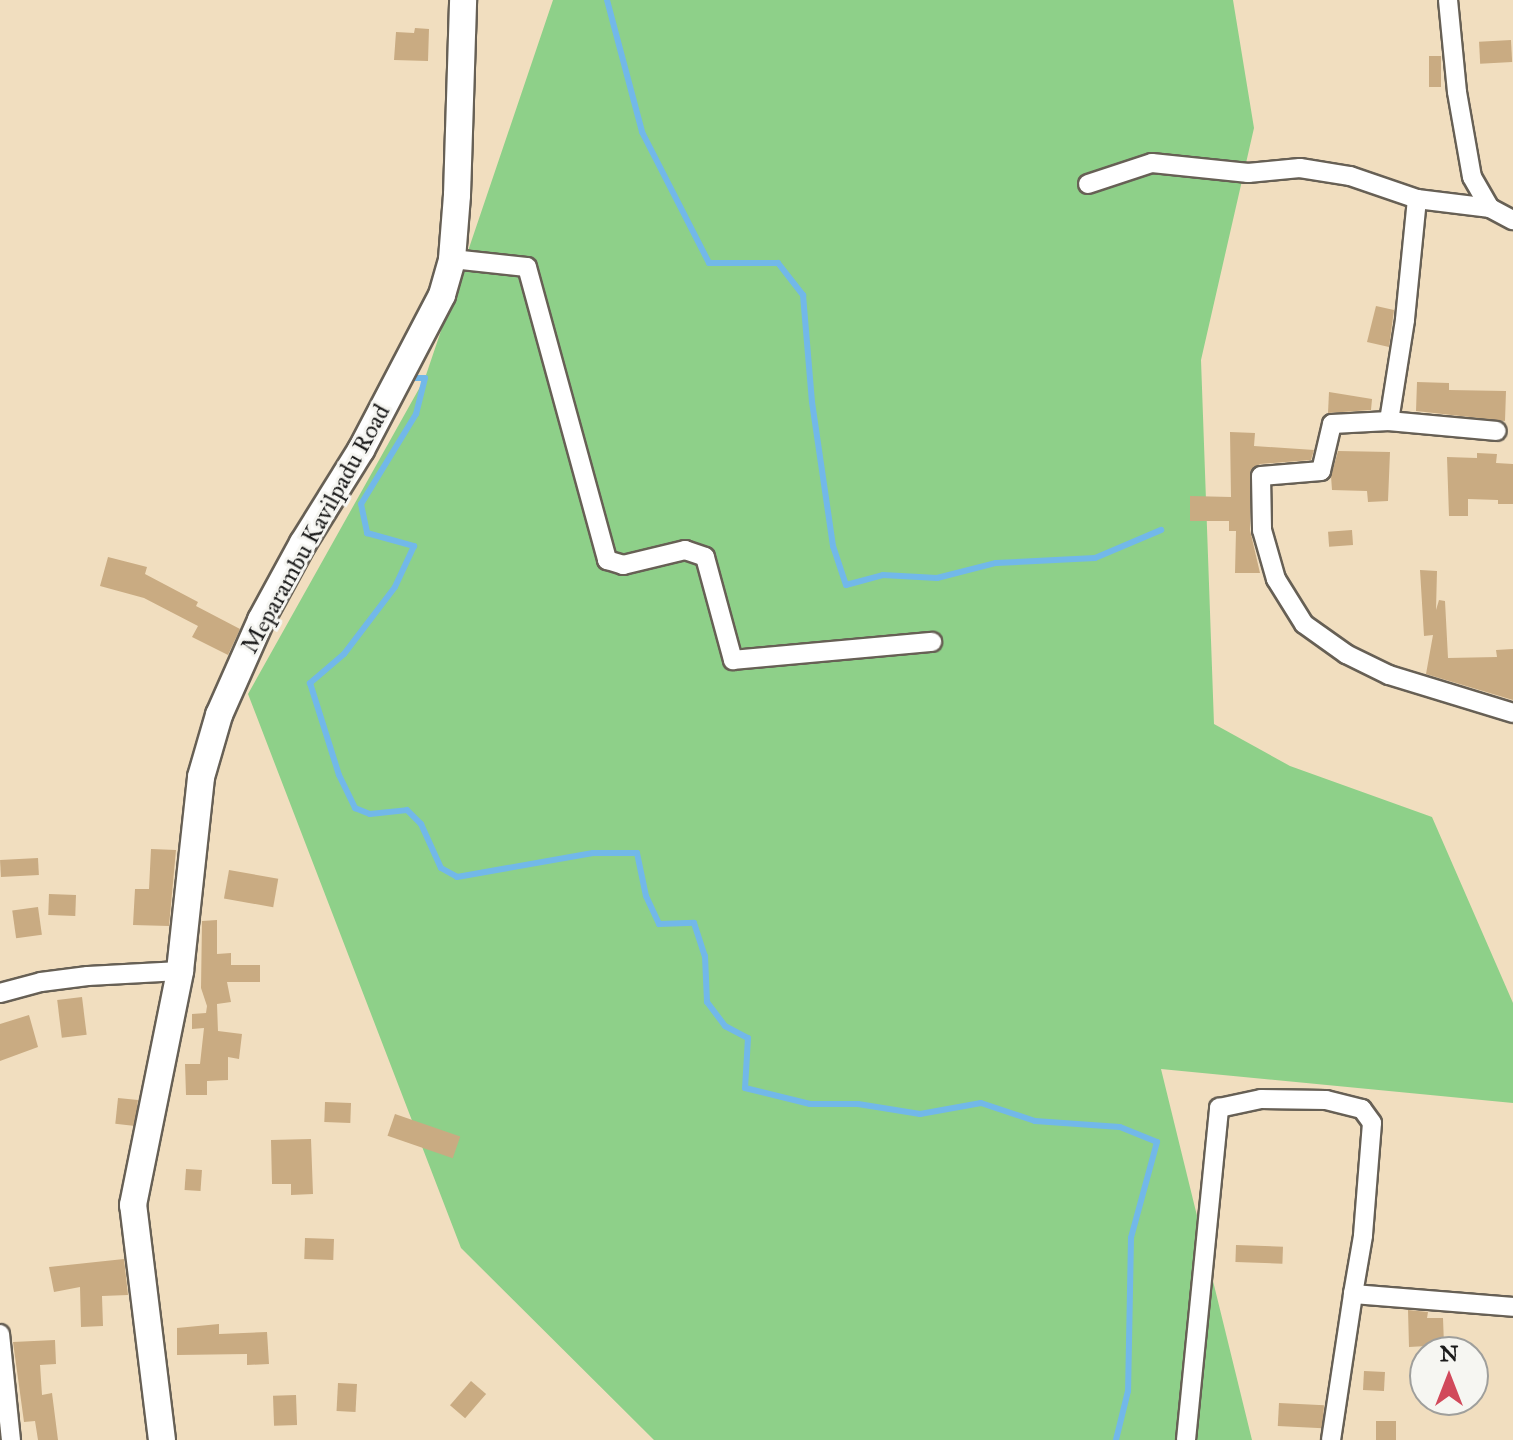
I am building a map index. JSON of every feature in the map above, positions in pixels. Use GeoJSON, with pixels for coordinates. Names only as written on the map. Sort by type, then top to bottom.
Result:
{"type":"FeatureCollection","features":[{"type":"Feature","properties":{"kind":"main road","name":"Meparambu Kavilpadu Road"},"geometry":{"type":"LineString","coordinates":[[162,1440],[133,1205],[180,971],[201,777],[219,715],[261,620],[303,543],[361,450],[442,295],[452,259],[463,0]]}},
{"type":"Feature","properties":{"kind":"street"},"geometry":{"type":"LineString","coordinates":[[1448,0],[1457,92],[1472,177],[1490,208]]}},
{"type":"Feature","properties":{"kind":"street"},"geometry":{"type":"LineString","coordinates":[[1088,184],[1152,163],[1248,173],[1300,168],[1350,176],[1417,199],[1490,208],[1513,220]]}},
{"type":"Feature","properties":{"kind":"street"},"geometry":{"type":"LineString","coordinates":[[1389,421],[1405,320],[1417,199]]}},
{"type":"Feature","properties":{"kind":"street"},"geometry":{"type":"LineString","coordinates":[[452,259],[527,267],[607,560],[623,565],[685,550],[705,557],[733,660],[932,642]]}},
{"type":"Feature","properties":{"kind":"street"},"geometry":{"type":"LineString","coordinates":[[1497,431],[1389,421],[1332,424],[1321,471],[1261,476],[1262,530],[1276,579],[1304,624],[1346,654],[1431,690],[1513,713]]}},
{"type":"Feature","properties":{"kind":"street"},"geometry":{"type":"LineString","coordinates":[[0,993],[88,976],[180,971]]}},
{"type":"Feature","properties":{"kind":"street"},"geometry":{"type":"LineString","coordinates":[[1186,1440],[1219,1108],[1261,1099],[1326,1100],[1362,1109],[1372,1123],[1363,1236],[1331,1440]]}},
{"type":"Feature","properties":{"kind":"street"},"geometry":{"type":"LineString","coordinates":[[1353,1294],[1513,1307]]}},
{"type":"Feature","properties":{"kind":"street"},"geometry":{"type":"LineString","coordinates":[[0,1334],[11,1440]]}},
{"type":"Feature","properties":{"kind":"green space"},"geometry":{"type":"Polygon","coordinates":[[[553,0],[1233,0],[1254,128],[1201,360],[1214,724],[1290,766],[1432,817],[1513,1003],[1513,1103],[1161,1069],[1252,1440],[654,1440],[461,1248],[248,694],[425,378],[553,0]]]}},
{"type":"Feature","properties":{"kind":"building"},"geometry":{"type":"Polygon","coordinates":[[[415,28],[429,29],[428,61],[394,60],[396,32],[414,33],[415,28]]]}},
{"type":"Feature","properties":{"kind":"building"},"geometry":{"type":"Polygon","coordinates":[[[1511,40],[1512,62],[1480,64],[1479,42],[1511,40]]]}},
{"type":"Feature","properties":{"kind":"building"},"geometry":{"type":"Polygon","coordinates":[[[1429,56],[1441,56],[1441,87],[1429,87],[1429,56]]]}},
{"type":"Feature","properties":{"kind":"building"},"geometry":{"type":"Polygon","coordinates":[[[1376,306],[1394,310],[1389,347],[1367,342],[1376,306]]]}},
{"type":"Feature","properties":{"kind":"building"},"geometry":{"type":"Polygon","coordinates":[[[1417,382],[1449,383],[1449,390],[1506,391],[1505,421],[1416,411],[1417,382]]]}},
{"type":"Feature","properties":{"kind":"building"},"geometry":{"type":"Polygon","coordinates":[[[1329,392],[1372,399],[1371,410],[1328,413],[1329,392]]]}},
{"type":"Feature","properties":{"kind":"building"},"geometry":{"type":"Polygon","coordinates":[[[1230,432],[1255,433],[1254,446],[1314,450],[1311,460],[1260,464],[1250,471],[1250,530],[1260,573],[1235,573],[1236,531],[1229,531],[1229,521],[1190,521],[1190,496],[1231,497],[1230,432]]]}},
{"type":"Feature","properties":{"kind":"building"},"geometry":{"type":"Polygon","coordinates":[[[1338,451],[1390,452],[1388,501],[1368,502],[1367,491],[1332,490],[1331,476],[1338,451]]]}},
{"type":"Feature","properties":{"kind":"building"},"geometry":{"type":"Polygon","coordinates":[[[1477,453],[1497,454],[1496,463],[1513,464],[1513,504],[1468,499],[1468,516],[1449,516],[1447,457],[1477,458],[1477,453]]]}},
{"type":"Feature","properties":{"kind":"building"},"geometry":{"type":"Polygon","coordinates":[[[1352,530],[1353,545],[1329,547],[1328,532],[1352,530]]]}},
{"type":"Feature","properties":{"kind":"building"},"geometry":{"type":"Polygon","coordinates":[[[108,557],[147,567],[145,574],[240,629],[228,655],[192,637],[198,626],[144,598],[100,586],[108,557]]]}},
{"type":"Feature","properties":{"kind":"building"},"geometry":{"type":"Polygon","coordinates":[[[1420,570],[1437,571],[1436,610],[1439,600],[1445,601],[1448,658],[1497,657],[1496,650],[1513,649],[1513,700],[1426,674],[1433,635],[1424,636],[1420,570]]]}},
{"type":"Feature","properties":{"kind":"building"},"geometry":{"type":"Polygon","coordinates":[[[151,849],[176,850],[169,926],[133,925],[135,889],[149,889],[151,849]]]}},
{"type":"Feature","properties":{"kind":"building"},"geometry":{"type":"Polygon","coordinates":[[[38,858],[39,875],[1,877],[0,860],[38,858]]]}},
{"type":"Feature","properties":{"kind":"building"},"geometry":{"type":"Polygon","coordinates":[[[229,870],[278,879],[273,907],[224,899],[229,870]]]}},
{"type":"Feature","properties":{"kind":"building"},"geometry":{"type":"Polygon","coordinates":[[[49,894],[76,895],[75,916],[48,915],[49,894]]]}},
{"type":"Feature","properties":{"kind":"building"},"geometry":{"type":"Polygon","coordinates":[[[38,907],[42,935],[16,938],[12,911],[38,907]]]}},
{"type":"Feature","properties":{"kind":"building"},"geometry":{"type":"Polygon","coordinates":[[[217,920],[217,954],[231,953],[231,965],[260,965],[260,982],[227,982],[231,1002],[217,1004],[218,1031],[242,1034],[239,1059],[228,1057],[228,1080],[207,1081],[207,1095],[186,1095],[185,1064],[200,1064],[204,1028],[192,1029],[192,1014],[206,1013],[207,1006],[201,988],[202,921],[217,920]]]}},
{"type":"Feature","properties":{"kind":"building"},"geometry":{"type":"Polygon","coordinates":[[[82,997],[87,1035],[62,1038],[57,1000],[82,997]]]}},
{"type":"Feature","properties":{"kind":"building"},"geometry":{"type":"Polygon","coordinates":[[[29,1015],[38,1047],[0,1061],[0,1024],[29,1015]]]}},
{"type":"Feature","properties":{"kind":"building"},"geometry":{"type":"Polygon","coordinates":[[[118,1098],[138,1100],[135,1126],[115,1124],[118,1098]]]}},
{"type":"Feature","properties":{"kind":"building"},"geometry":{"type":"Polygon","coordinates":[[[325,1102],[351,1103],[350,1123],[324,1122],[325,1102]]]}},
{"type":"Feature","properties":{"kind":"building"},"geometry":{"type":"Polygon","coordinates":[[[395,1114],[460,1136],[453,1158],[388,1136],[395,1114]]]}},
{"type":"Feature","properties":{"kind":"building"},"geometry":{"type":"Polygon","coordinates":[[[311,1139],[313,1194],[291,1195],[291,1184],[272,1184],[271,1140],[311,1139]]]}},
{"type":"Feature","properties":{"kind":"building"},"geometry":{"type":"Polygon","coordinates":[[[186,1169],[202,1170],[200,1191],[185,1190],[186,1169]]]}},
{"type":"Feature","properties":{"kind":"building"},"geometry":{"type":"Polygon","coordinates":[[[305,1238],[334,1239],[333,1260],[304,1259],[305,1238]]]}},
{"type":"Feature","properties":{"kind":"building"},"geometry":{"type":"Polygon","coordinates":[[[1236,1245],[1283,1247],[1282,1264],[1235,1262],[1236,1245]]]}},
{"type":"Feature","properties":{"kind":"building"},"geometry":{"type":"Polygon","coordinates":[[[124,1259],[128,1295],[102,1296],[103,1326],[81,1327],[80,1287],[54,1292],[49,1267],[124,1259]]]}},
{"type":"Feature","properties":{"kind":"building"},"geometry":{"type":"Polygon","coordinates":[[[1408,1310],[1428,1312],[1427,1318],[1443,1318],[1444,1336],[1409,1336],[1409,1347],[1408,1310]]]}},
{"type":"Feature","properties":{"kind":"building"},"geometry":{"type":"Polygon","coordinates":[[[219,1324],[219,1334],[267,1332],[269,1364],[247,1365],[247,1354],[177,1355],[177,1328],[219,1324]]]}},
{"type":"Feature","properties":{"kind":"building"},"geometry":{"type":"Polygon","coordinates":[[[55,1340],[56,1364],[40,1365],[42,1395],[52,1393],[58,1440],[38,1440],[35,1421],[24,1422],[13,1342],[55,1340]]]}},
{"type":"Feature","properties":{"kind":"building"},"geometry":{"type":"Polygon","coordinates":[[[1364,1371],[1385,1372],[1384,1391],[1363,1390],[1364,1371]]]}},
{"type":"Feature","properties":{"kind":"building"},"geometry":{"type":"Polygon","coordinates":[[[471,1381],[486,1394],[465,1418],[450,1405],[471,1381]]]}},
{"type":"Feature","properties":{"kind":"building"},"geometry":{"type":"Polygon","coordinates":[[[338,1383],[357,1384],[356,1412],[337,1411],[338,1383]]]}},
{"type":"Feature","properties":{"kind":"building"},"geometry":{"type":"Polygon","coordinates":[[[296,1395],[297,1425],[274,1426],[273,1396],[296,1395]]]}},
{"type":"Feature","properties":{"kind":"building"},"geometry":{"type":"Polygon","coordinates":[[[1279,1403],[1324,1405],[1323,1428],[1278,1426],[1279,1403]]]}},
{"type":"Feature","properties":{"kind":"building"},"geometry":{"type":"Polygon","coordinates":[[[1376,1421],[1396,1421],[1396,1440],[1376,1440],[1376,1421]]]}},
{"type":"Feature","properties":{"kind":"waterway"},"geometry":{"type":"LineString","coordinates":[[607,0],[642,132],[709,263],[778,263],[803,295],[812,402],[833,546],[846,585],[883,575],[937,578],[996,563],[1095,558],[1161,530]]}},
{"type":"Feature","properties":{"kind":"waterway"},"geometry":{"type":"LineString","coordinates":[[409,378],[425,378],[416,414],[361,504],[367,533],[414,546],[395,587],[344,654],[310,683],[339,775],[355,808],[370,814],[407,810],[421,824],[441,868],[457,877],[593,853],[637,853],[646,896],[659,924],[694,923],[705,956],[707,1002],[725,1026],[748,1038],[745,1088],[810,1104],[858,1104],[920,1114],[981,1103],[1035,1121],[1120,1127],[1157,1142],[1131,1238],[1128,1391],[1116,1440]]}}]}
